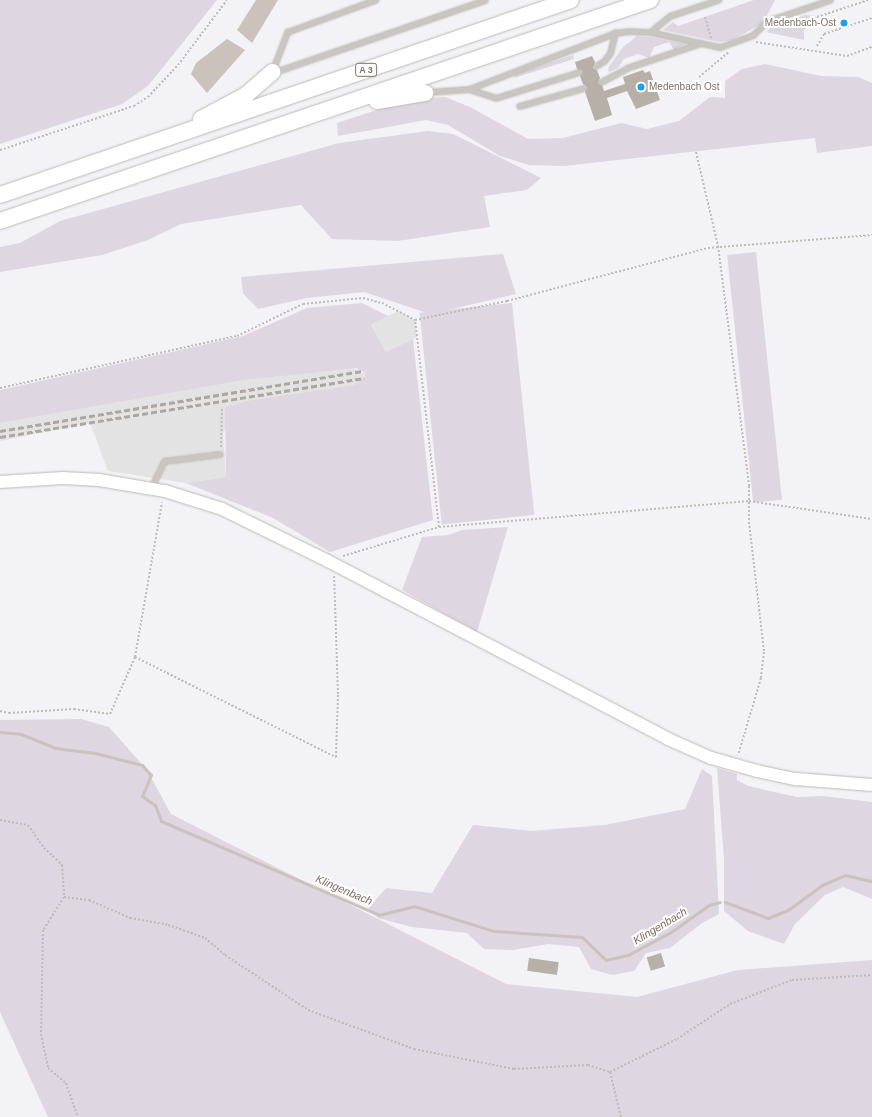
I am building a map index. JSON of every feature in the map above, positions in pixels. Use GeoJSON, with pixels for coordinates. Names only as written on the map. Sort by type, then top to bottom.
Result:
{"type":"FeatureCollection","features":[{"type":"Feature","properties":{"kind":"highway","name":"A 3"},"geometry":{"type":"LineString","coordinates":[[0,195],[571,0]]}},
{"type":"Feature","properties":{"kind":"highway","name":"A 3"},"geometry":{"type":"LineString","coordinates":[[0,221],[650,0]]}},
{"type":"Feature","properties":{"kind":"highway"},"geometry":{"type":"LineString","coordinates":[[161,141],[246,95],[272,72]]}},
{"type":"Feature","properties":{"kind":"highway"},"geometry":{"type":"LineString","coordinates":[[328,109],[425,93]]}},
{"type":"Feature","properties":{"kind":"main road"},"geometry":{"type":"LineString","coordinates":[[0,482],[63,478],[151,488],[222,509],[331,562],[668,739],[735,766],[796,779],[872,785]]}},
{"type":"Feature","properties":{"kind":"lane"},"geometry":{"type":"LineString","coordinates":[[272,72],[287,32],[375,0]]}},
{"type":"Feature","properties":{"kind":"lane"},"geometry":{"type":"LineString","coordinates":[[272,72],[485,0]]}},
{"type":"Feature","properties":{"kind":"lane"},"geometry":{"type":"LineString","coordinates":[[650,32],[670,16],[718,0]]}},
{"type":"Feature","properties":{"kind":"lane"},"geometry":{"type":"LineString","coordinates":[[425,93],[469,89],[615,34],[650,32],[720,47],[753,35],[768,21],[830,0]]}},
{"type":"Feature","properties":{"kind":"lane"},"geometry":{"type":"LineString","coordinates":[[596,66],[604,61],[610,52],[615,34]]}},
{"type":"Feature","properties":{"kind":"lane"},"geometry":{"type":"LineString","coordinates":[[601,82],[627,68],[701,43]]}},
{"type":"Feature","properties":{"kind":"lane"},"geometry":{"type":"LineString","coordinates":[[469,89],[496,98],[579,72]]}},
{"type":"Feature","properties":{"kind":"lane"},"geometry":{"type":"LineString","coordinates":[[519,106],[584,88]]}},
{"type":"Feature","properties":{"kind":"lane"},"geometry":{"type":"LineString","coordinates":[[151,488],[164,461],[220,454]]}},
{"type":"Feature","properties":{"kind":"path"},"geometry":{"type":"LineString","coordinates":[[0,150],[134,106],[148,98],[178,65],[227,0]]}},
{"type":"Feature","properties":{"kind":"path"},"geometry":{"type":"LineString","coordinates":[[817,17],[868,0]]}},
{"type":"Feature","properties":{"kind":"path"},"geometry":{"type":"LineString","coordinates":[[704,17],[714,45]]}},
{"type":"Feature","properties":{"kind":"path"},"geometry":{"type":"LineString","coordinates":[[817,46],[824,34],[872,18]]}},
{"type":"Feature","properties":{"kind":"path"},"geometry":{"type":"LineString","coordinates":[[754,43],[848,56],[872,47]]}},
{"type":"Feature","properties":{"kind":"path"},"geometry":{"type":"LineString","coordinates":[[699,77],[735,49]]}},
{"type":"Feature","properties":{"kind":"path"},"geometry":{"type":"LineString","coordinates":[[696,152],[718,246],[749,501],[763,665],[735,766]]}},
{"type":"Feature","properties":{"kind":"path"},"geometry":{"type":"LineString","coordinates":[[0,388],[237,336],[303,304],[363,298],[382,303],[415,320],[507,301],[718,246],[872,235]]}},
{"type":"Feature","properties":{"kind":"path"},"geometry":{"type":"LineString","coordinates":[[415,320],[439,527]]}},
{"type":"Feature","properties":{"kind":"path"},"geometry":{"type":"LineString","coordinates":[[220,454],[222,407]]}},
{"type":"Feature","properties":{"kind":"path"},"geometry":{"type":"LineString","coordinates":[[0,711],[48,712],[74,709],[110,714],[135,657],[165,491]]}},
{"type":"Feature","properties":{"kind":"path"},"geometry":{"type":"LineString","coordinates":[[135,657],[336,757],[338,694],[331,562],[439,527],[749,501],[872,519]]}},
{"type":"Feature","properties":{"kind":"path"},"geometry":{"type":"LineString","coordinates":[[0,820],[28,825],[44,848],[62,865],[64,897],[43,930],[41,1034],[48,1068],[66,1083],[78,1117]]}},
{"type":"Feature","properties":{"kind":"path"},"geometry":{"type":"LineString","coordinates":[[64,897],[89,900],[130,918],[168,925],[204,938],[225,955],[308,1010],[414,1049],[514,1069],[588,1065],[610,1072],[677,1039],[730,1004],[792,980],[872,975]]}},
{"type":"Feature","properties":{"kind":"path"},"geometry":{"type":"LineString","coordinates":[[610,1072],[620,1117]]}},
{"type":"Feature","properties":{"kind":"shaded area"},"geometry":{"type":"Polygon","coordinates":[[[0,0],[217,0],[148,86],[122,104],[0,144],[0,0]]]}},
{"type":"Feature","properties":{"kind":"shaded area"},"geometry":{"type":"Polygon","coordinates":[[[256,0],[278,0],[252,43],[237,30],[256,0]]]}},
{"type":"Feature","properties":{"kind":"shaded area"},"geometry":{"type":"Polygon","coordinates":[[[754,0],[775,0],[763,23],[732,40],[719,42],[663,30],[673,22],[678,26],[754,0]]]}},
{"type":"Feature","properties":{"kind":"shaded area"},"geometry":{"type":"Polygon","coordinates":[[[805,15],[816,16],[817,19],[804,30],[804,40],[766,32],[772,26],[805,15]]]}},
{"type":"Feature","properties":{"kind":"shaded area"},"geometry":{"type":"Polygon","coordinates":[[[637,36],[686,44],[674,50],[669,42],[654,47],[649,58],[638,54],[624,59],[618,68],[609,72],[608,68],[623,47],[637,36]]]}},
{"type":"Feature","properties":{"kind":"shaded area"},"geometry":{"type":"Polygon","coordinates":[[[227,39],[245,50],[207,93],[191,74],[196,63],[227,39]]]}},
{"type":"Feature","properties":{"kind":"shaded area"},"geometry":{"type":"Polygon","coordinates":[[[573,55],[574,59],[514,78],[516,74],[573,55]]]}},
{"type":"Feature","properties":{"kind":"shaded area"},"geometry":{"type":"Polygon","coordinates":[[[765,64],[821,76],[858,77],[872,83],[872,146],[817,153],[815,138],[564,166],[529,165],[500,156],[448,125],[426,120],[338,136],[337,123],[407,100],[445,97],[470,107],[528,139],[563,138],[621,123],[647,129],[679,121],[710,97],[725,98],[725,81],[742,69],[765,64]]]}},
{"type":"Feature","properties":{"kind":"shaded area"},"geometry":{"type":"Polygon","coordinates":[[[428,131],[453,134],[541,178],[527,190],[484,196],[490,227],[397,241],[332,239],[301,205],[181,224],[148,240],[102,255],[0,272],[0,247],[20,243],[60,221],[339,143],[428,131]]]}},
{"type":"Feature","properties":{"kind":"shaded area"},"geometry":{"type":"Polygon","coordinates":[[[756,252],[782,500],[753,503],[727,255],[756,252]]]}},
{"type":"Feature","properties":{"kind":"shaded area"},"geometry":{"type":"Polygon","coordinates":[[[503,254],[516,294],[430,314],[364,292],[307,298],[258,309],[243,293],[241,277],[503,254]]]}},
{"type":"Feature","properties":{"kind":"shaded area"},"geometry":{"type":"Polygon","coordinates":[[[362,303],[388,316],[371,324],[386,352],[413,339],[433,520],[330,552],[273,518],[186,483],[226,477],[225,407],[252,400],[354,385],[365,376],[364,372],[356,368],[245,380],[0,423],[0,390],[243,336],[307,308],[362,303]]]}},
{"type":"Feature","properties":{"kind":"shaded area"},"geometry":{"type":"Polygon","coordinates":[[[512,303],[534,515],[442,525],[420,313],[512,303]]]}},
{"type":"Feature","properties":{"kind":"shaded area"},"geometry":{"type":"Polygon","coordinates":[[[399,311],[415,320],[417,337],[386,352],[371,323],[399,311]]]}},
{"type":"Feature","properties":{"kind":"shaded area"},"geometry":{"type":"Polygon","coordinates":[[[351,367],[365,374],[363,380],[354,385],[252,400],[223,433],[226,477],[186,483],[108,471],[90,423],[0,441],[0,423],[245,380],[351,367]]]}},
{"type":"Feature","properties":{"kind":"shaded area"},"geometry":{"type":"Polygon","coordinates":[[[508,527],[477,632],[402,590],[422,537],[448,535],[462,530],[508,527]]]}},
{"type":"Feature","properties":{"kind":"shaded area"},"geometry":{"type":"Polygon","coordinates":[[[81,719],[109,727],[147,770],[171,814],[506,984],[637,997],[738,970],[872,960],[872,1117],[48,1117],[0,1012],[0,720],[81,719]]]}},
{"type":"Feature","properties":{"kind":"shaded area"},"geometry":{"type":"Polygon","coordinates":[[[717,768],[737,774],[737,780],[748,786],[797,797],[823,796],[872,802],[872,899],[843,887],[825,895],[795,924],[784,944],[748,931],[724,911],[724,859],[717,768]]]}},
{"type":"Feature","properties":{"kind":"shaded area"},"geometry":{"type":"Polygon","coordinates":[[[702,769],[712,776],[719,914],[702,923],[670,948],[646,953],[634,971],[612,975],[591,969],[579,947],[548,944],[513,950],[484,949],[467,933],[412,927],[378,918],[368,909],[386,888],[432,893],[473,825],[531,831],[605,825],[685,809],[702,769]]]}},
{"type":"Feature","properties":{"kind":"building"},"geometry":{"type":"Polygon","coordinates":[[[592,56],[595,62],[593,68],[597,70],[600,78],[598,83],[602,85],[604,91],[625,84],[623,77],[643,70],[645,73],[650,71],[660,100],[636,109],[627,91],[607,98],[612,115],[595,121],[585,92],[587,87],[583,84],[580,76],[582,71],[577,69],[575,62],[592,56]]]}},
{"type":"Feature","properties":{"kind":"building"},"geometry":{"type":"Polygon","coordinates":[[[661,953],[665,966],[651,971],[647,957],[661,953]]]}},
{"type":"Feature","properties":{"kind":"building"},"geometry":{"type":"Polygon","coordinates":[[[529,958],[559,962],[557,975],[527,971],[529,958]]]}},
{"type":"Feature","properties":{"kind":"waterway","name":"Klingenbach"},"geometry":{"type":"LineString","coordinates":[[0,732],[21,734],[55,748],[95,753],[142,765],[151,775],[142,796],[155,805],[161,821],[379,915],[414,906],[494,931],[582,937],[606,960],[628,955],[671,932],[709,905],[720,902]]}},
{"type":"Feature","properties":{"kind":"waterway","name":"Klingenbach"},"geometry":{"type":"LineString","coordinates":[[725,902],[768,918],[788,910],[822,885],[845,875],[872,881]]}},
{"type":"Feature","properties":{"kind":"railway"},"geometry":{"type":"LineString","coordinates":[[0,431],[362,371]]}},
{"type":"Feature","properties":{"kind":"railway"},"geometry":{"type":"LineString","coordinates":[[0,437],[364,378]]}},
{"type":"Feature","properties":{"kind":"place","name":"Medenbach-Ost"},"geometry":{"type":"Point","coordinates":[844,23]}},
{"type":"Feature","properties":{"kind":"place","name":"Medenbach Ost"},"geometry":{"type":"Point","coordinates":[641,87]}}]}
